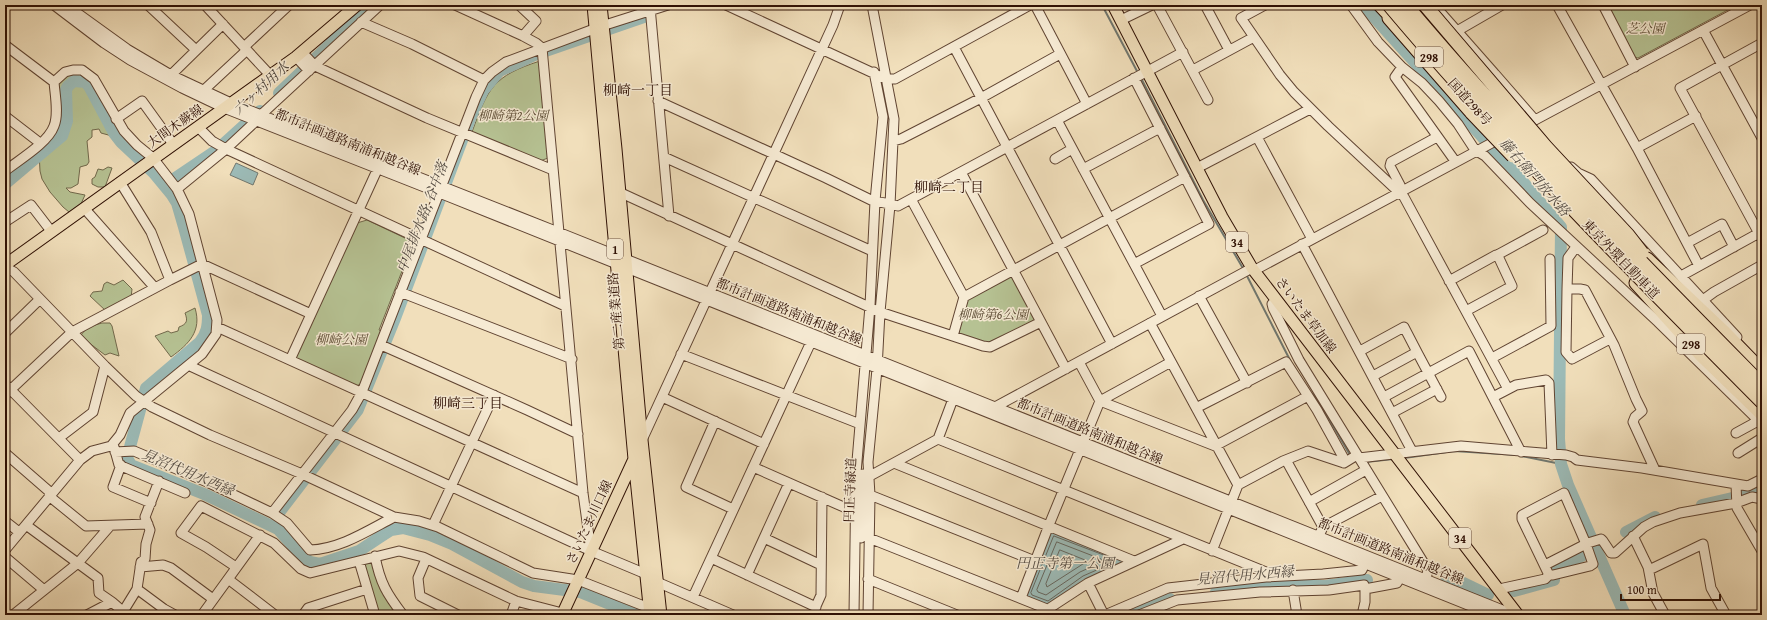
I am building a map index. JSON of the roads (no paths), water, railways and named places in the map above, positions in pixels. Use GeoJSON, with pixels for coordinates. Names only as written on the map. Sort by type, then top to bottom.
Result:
{"type":"FeatureCollection","features":[{"type":"Feature","properties":{"kind":"highway"},"geometry":{"type":"LineString","coordinates":[[1379,5],[1472,113],[1599,248],[1681,313]]}},
{"type":"Feature","properties":{"kind":"highway","name":"国道298号"},"geometry":{"type":"LineString","coordinates":[[1379,5],[1625,270],[1761,420]]}},
{"type":"Feature","properties":{"kind":"highway","name":"東京外環自動車道"},"geometry":{"type":"LineString","coordinates":[[1389,5],[1552,186],[1681,313],[1762,385]]}},
{"type":"Feature","properties":{"kind":"highway","name":"東京外環自動車道"},"geometry":{"type":"LineString","coordinates":[[1406,5],[1762,402]]}},
{"type":"Feature","properties":{"kind":"highway","name":"国道298号"},"geometry":{"type":"LineString","coordinates":[[1415,5],[1550,160],[1644,257]]}},
{"type":"Feature","properties":{"kind":"highway"},"geometry":{"type":"LineString","coordinates":[[1424,5],[1537,136],[1628,235],[1681,313]]}},
{"type":"Feature","properties":{"kind":"highway","name":"298"},"geometry":{"type":"LineString","coordinates":[[1644,257],[1725,333],[1762,371]]}},
{"type":"Feature","properties":{"kind":"main road","name":"大間木蕨線"},"geometry":{"type":"LineString","coordinates":[[5,266],[147,162],[228,106],[299,54],[358,5]]}},
{"type":"Feature","properties":{"kind":"main road","name":"第二産業道路"},"geometry":{"type":"LineString","coordinates":[[592,5],[599,33],[616,149],[621,262],[634,458],[646,574],[657,613]]}},
{"type":"Feature","properties":{"kind":"main road","name":"第二産業道路"},"geometry":{"type":"LineString","coordinates":[[601,5],[599,33],[621,262],[657,582],[657,613]]}},
{"type":"Feature","properties":{"kind":"main road","name":"さいたま草加線"},"geometry":{"type":"LineString","coordinates":[[1113,5],[1222,217],[1254,269],[1276,300],[1499,589],[1516,615]]}},
{"type":"Feature","properties":{"kind":"main road","name":"さいたま川口線"},"geometry":{"type":"LineString","coordinates":[[565,614],[569,600],[590,551],[642,440]]}},
{"type":"Feature","properties":{"kind":"street","name":"都市計画道路南浦和越谷線"},"geometry":{"type":"LineString","coordinates":[[54,5],[104,43],[130,60],[182,88],[559,236],[872,363],[953,399],[1082,446],[1229,505],[1400,578],[1484,613],[1493,615]]}},
{"type":"Feature","properties":{"kind":"street","name":"都市計画道路南浦和越谷線"},"geometry":{"type":"LineString","coordinates":[[66,5],[127,49],[171,75],[204,90],[228,106]]}},
{"type":"Feature","properties":{"kind":"street"},"geometry":{"type":"LineString","coordinates":[[205,5],[270,75]]}},
{"type":"Feature","properties":{"kind":"street"},"geometry":{"type":"LineString","coordinates":[[204,90],[289,5]]}},
{"type":"Feature","properties":{"kind":"street"},"geometry":{"type":"LineString","coordinates":[[173,184],[222,148],[259,117],[380,5]]}},
{"type":"Feature","properties":{"kind":"street"},"geometry":{"type":"LineString","coordinates":[[455,5],[523,36],[542,48],[572,359],[583,493],[590,551]]}},
{"type":"Feature","properties":{"kind":"street"},"geometry":{"type":"LineString","coordinates":[[519,5],[536,20],[523,36]]}},
{"type":"Feature","properties":{"kind":"street"},"geometry":{"type":"LineString","coordinates":[[272,513],[335,433],[352,410],[362,392],[400,292],[424,241],[467,135],[484,80],[506,62],[542,48],[599,33],[647,10],[668,5]]}},
{"type":"Feature","properties":{"kind":"street"},"geometry":{"type":"LineString","coordinates":[[726,5],[874,72],[886,79],[895,79],[1030,5]]}},
{"type":"Feature","properties":{"kind":"street"},"geometry":{"type":"LineString","coordinates":[[642,440],[822,49],[840,5]]}},
{"type":"Feature","properties":{"kind":"street"},"geometry":{"type":"LineString","coordinates":[[868,615],[868,579],[861,559],[855,512],[856,473],[860,424],[880,312],[890,205],[894,119],[872,5]]}},
{"type":"Feature","properties":{"kind":"street"},"geometry":{"type":"LineString","coordinates":[[1035,5],[1087,104]]}},
{"type":"Feature","properties":{"kind":"street"},"geometry":{"type":"LineString","coordinates":[[1121,20],[1152,5]]}},
{"type":"Feature","properties":{"kind":"street"},"geometry":{"type":"LineString","coordinates":[[1157,5],[1208,100]]}},
{"type":"Feature","properties":{"kind":"street"},"geometry":{"type":"LineString","coordinates":[[1205,5],[1230,50]]}},
{"type":"Feature","properties":{"kind":"street"},"geometry":{"type":"LineString","coordinates":[[1351,5],[1378,42],[1402,67],[1422,83],[1439,101],[1458,124],[1475,150],[1486,156],[1530,203],[1761,420],[1736,433]]}},
{"type":"Feature","properties":{"kind":"street"},"geometry":{"type":"LineString","coordinates":[[1434,5],[1535,120]]}},
{"type":"Feature","properties":{"kind":"street"},"geometry":{"type":"LineString","coordinates":[[1457,31],[1502,5]]}},
{"type":"Feature","properties":{"kind":"street"},"geometry":{"type":"LineString","coordinates":[[1557,5],[1637,148],[1699,266]]}},
{"type":"Feature","properties":{"kind":"street"},"geometry":{"type":"LineString","coordinates":[[1602,5],[1635,66]]}},
{"type":"Feature","properties":{"kind":"street"},"geometry":{"type":"LineString","coordinates":[[995,407],[1199,296],[1312,239],[1475,150],[1522,127],[1750,5]]}},
{"type":"Feature","properties":{"kind":"street"},"geometry":{"type":"LineString","coordinates":[[151,6],[196,50]]}},
{"type":"Feature","properties":{"kind":"street"},"geometry":{"type":"LineString","coordinates":[[1261,6],[1241,18],[1280,75],[1310,109],[1400,191],[1508,389]]}},
{"type":"Feature","properties":{"kind":"street"},"geometry":{"type":"LineString","coordinates":[[647,10],[664,157],[669,216]]}},
{"type":"Feature","properties":{"kind":"street"},"geometry":{"type":"LineString","coordinates":[[341,20],[351,31]]}},
{"type":"Feature","properties":{"kind":"street"},"geometry":{"type":"LineString","coordinates":[[361,22],[412,44],[484,80]]}},
{"type":"Feature","properties":{"kind":"street"},"geometry":{"type":"LineString","coordinates":[[171,75],[223,24]]}},
{"type":"Feature","properties":{"kind":"street"},"geometry":{"type":"LineString","coordinates":[[1703,30],[1762,138]]}},
{"type":"Feature","properties":{"kind":"street"},"geometry":{"type":"LineString","coordinates":[[1193,70],[1254,37]]}},
{"type":"Feature","properties":{"kind":"street"},"geometry":{"type":"LineString","coordinates":[[5,45],[54,82],[56,106],[54,126],[40,143],[5,171]]}},
{"type":"Feature","properties":{"kind":"street"},"geometry":{"type":"LineString","coordinates":[[1680,276],[1734,247],[1761,236],[1680,88],[1722,64],[1761,46]]}},
{"type":"Feature","properties":{"kind":"street"},"geometry":{"type":"LineString","coordinates":[[954,47],[1112,344]]}},
{"type":"Feature","properties":{"kind":"street"},"geometry":{"type":"LineString","coordinates":[[658,101],[875,201],[898,206],[1183,52]]}},
{"type":"Feature","properties":{"kind":"street"},"geometry":{"type":"LineString","coordinates":[[299,54],[312,68],[467,135],[553,170]]}},
{"type":"Feature","properties":{"kind":"street"},"geometry":{"type":"LineString","coordinates":[[893,141],[901,139],[981,98],[1060,54]]}},
{"type":"Feature","properties":{"kind":"street"},"geometry":{"type":"LineString","coordinates":[[1402,67],[1395,77],[1455,161]]}},
{"type":"Feature","properties":{"kind":"street"},"geometry":{"type":"LineString","coordinates":[[54,82],[65,72],[73,70],[82,70],[94,79],[116,119],[137,145],[147,162],[173,184],[189,214],[201,265],[217,320],[216,334],[213,342],[190,366],[151,396],[140,399],[128,417],[116,449],[119,465],[185,493]]}},
{"type":"Feature","properties":{"kind":"street"},"geometry":{"type":"LineString","coordinates":[[854,615],[861,559],[869,538],[870,495],[868,462],[872,363],[870,306],[875,201],[883,117],[874,72]]}},
{"type":"Feature","properties":{"kind":"street"},"geometry":{"type":"LineString","coordinates":[[1494,72],[1501,103]]}},
{"type":"Feature","properties":{"kind":"street"},"geometry":{"type":"LineString","coordinates":[[1134,78],[1209,224],[1134,264]]}},
{"type":"Feature","properties":{"kind":"street"},"geometry":{"type":"LineString","coordinates":[[116,119],[142,101],[173,144]]}},
{"type":"Feature","properties":{"kind":"street"},"geometry":{"type":"LineString","coordinates":[[1197,168],[1310,109]]}},
{"type":"Feature","properties":{"kind":"street"},"geometry":{"type":"LineString","coordinates":[[5,116],[40,143]]}},
{"type":"Feature","properties":{"kind":"street"},"geometry":{"type":"LineString","coordinates":[[1637,148],[1696,116]]}},
{"type":"Feature","properties":{"kind":"street","name":"都市計画道路南浦和越谷線"},"geometry":{"type":"LineString","coordinates":[[259,117],[378,168],[445,191]]}},
{"type":"Feature","properties":{"kind":"street"},"geometry":{"type":"LineString","coordinates":[[1057,120],[1162,316]]}},
{"type":"Feature","properties":{"kind":"street"},"geometry":{"type":"LineString","coordinates":[[198,127],[222,148],[566,306]]}},
{"type":"Feature","properties":{"kind":"street"},"geometry":{"type":"LineString","coordinates":[[1083,170],[1160,128]]}},
{"type":"Feature","properties":{"kind":"street"},"geometry":{"type":"LineString","coordinates":[[1257,137],[1312,239]]}},
{"type":"Feature","properties":{"kind":"street"},"geometry":{"type":"LineString","coordinates":[[1400,191],[1400,185],[1390,166],[1391,162],[1438,137]]}},
{"type":"Feature","properties":{"kind":"street"},"geometry":{"type":"LineString","coordinates":[[1055,159],[1072,149]]}},
{"type":"Feature","properties":{"kind":"street"},"geometry":{"type":"LineString","coordinates":[[664,157],[872,251]]}},
{"type":"Feature","properties":{"kind":"street"},"geometry":{"type":"LineString","coordinates":[[1550,160],[1565,161],[1578,173],[1591,179],[1762,363]]}},
{"type":"Feature","properties":{"kind":"street"},"geometry":{"type":"LineString","coordinates":[[290,360],[378,168]]}},
{"type":"Feature","properties":{"kind":"street"},"geometry":{"type":"LineString","coordinates":[[961,172],[1066,368]]}},
{"type":"Feature","properties":{"kind":"street"},"geometry":{"type":"LineString","coordinates":[[964,296],[1185,177]]}},
{"type":"Feature","properties":{"kind":"street"},"geometry":{"type":"LineString","coordinates":[[120,182],[151,232],[170,280]]}},
{"type":"Feature","properties":{"kind":"street"},"geometry":{"type":"LineString","coordinates":[[619,192],[870,306],[880,312],[953,336],[990,347],[1041,322]]}},
{"type":"Feature","properties":{"kind":"street"},"geometry":{"type":"LineString","coordinates":[[911,199],[964,296],[953,336]]}},
{"type":"Feature","properties":{"kind":"street"},"geometry":{"type":"LineString","coordinates":[[5,222],[31,205],[52,231]]}},
{"type":"Feature","properties":{"kind":"street"},"geometry":{"type":"LineString","coordinates":[[84,208],[155,288]]}},
{"type":"Feature","properties":{"kind":"street"},"geometry":{"type":"LineString","coordinates":[[1687,243],[1722,224],[1734,247]]}},
{"type":"Feature","properties":{"kind":"street"},"geometry":{"type":"LineString","coordinates":[[1449,281],[1496,255],[1498,256],[1499,254],[1543,230]]}},
{"type":"Feature","properties":{"kind":"street"},"geometry":{"type":"LineString","coordinates":[[1302,244],[1412,451]]}},
{"type":"Feature","properties":{"kind":"street"},"geometry":{"type":"LineString","coordinates":[[1576,247],[1568,258],[1566,352],[1572,359],[1608,340]]}},
{"type":"Feature","properties":{"kind":"street"},"geometry":{"type":"LineString","coordinates":[[1466,311],[1512,286],[1498,256]]}},
{"type":"Feature","properties":{"kind":"street"},"geometry":{"type":"LineString","coordinates":[[1492,358],[1551,326],[1550,259]]}},
{"type":"Feature","properties":{"kind":"street"},"geometry":{"type":"LineString","coordinates":[[80,460],[7,389],[72,332],[201,265],[311,314]]}},
{"type":"Feature","properties":{"kind":"street"},"geometry":{"type":"LineString","coordinates":[[1703,300],[1714,292],[1762,265]]}},
{"type":"Feature","properties":{"kind":"street"},"geometry":{"type":"LineString","coordinates":[[5,266],[14,272],[105,366],[140,399],[210,435],[302,474],[394,517],[419,520],[433,525],[532,573],[578,582],[657,613]]}},
{"type":"Feature","properties":{"kind":"street"},"geometry":{"type":"LineString","coordinates":[[1567,289],[1580,288],[1585,290],[1614,345],[1642,411],[1635,417],[1633,422],[1655,470]]}},
{"type":"Feature","properties":{"kind":"street"},"geometry":{"type":"LineString","coordinates":[[400,292],[572,359]]}},
{"type":"Feature","properties":{"kind":"street"},"geometry":{"type":"LineString","coordinates":[[1199,296],[1247,383]]}},
{"type":"Feature","properties":{"kind":"street","name":"都市計画道路南浦和越谷線"},"geometry":{"type":"LineString","coordinates":[[707,297],[811,342],[995,407],[1082,446]]}},
{"type":"Feature","properties":{"kind":"street"},"geometry":{"type":"LineString","coordinates":[[5,333],[40,299]]}},
{"type":"Feature","properties":{"kind":"street"},"geometry":{"type":"LineString","coordinates":[[1276,300],[1272,304],[1272,308],[1289,342],[1428,570],[1426,579]]}},
{"type":"Feature","properties":{"kind":"street"},"geometry":{"type":"LineString","coordinates":[[1150,323],[1238,485]]}},
{"type":"Feature","properties":{"kind":"street"},"geometry":{"type":"LineString","coordinates":[[217,327],[583,493]]}},
{"type":"Feature","properties":{"kind":"street"},"geometry":{"type":"LineString","coordinates":[[1360,351],[1404,328],[1439,393],[1392,413]]}},
{"type":"Feature","properties":{"kind":"street"},"geometry":{"type":"LineString","coordinates":[[693,596],[811,342]]}},
{"type":"Feature","properties":{"kind":"street"},"geometry":{"type":"LineString","coordinates":[[1384,397],[1428,372],[1484,344]]}},
{"type":"Feature","properties":{"kind":"street"},"geometry":{"type":"LineString","coordinates":[[381,345],[578,434]]}},
{"type":"Feature","properties":{"kind":"street"},"geometry":{"type":"LineString","coordinates":[[1469,351],[1521,452]]}},
{"type":"Feature","properties":{"kind":"street"},"geometry":{"type":"LineString","coordinates":[[1373,376],[1417,352]]}},
{"type":"Feature","properties":{"kind":"street"},"geometry":{"type":"LineString","coordinates":[[681,354],[860,424]]}},
{"type":"Feature","properties":{"kind":"street"},"geometry":{"type":"LineString","coordinates":[[1079,362],[1100,401],[1215,446],[1308,396]]}},
{"type":"Feature","properties":{"kind":"street"},"geometry":{"type":"LineString","coordinates":[[1021,598],[1063,490],[1100,401],[1171,362]]}},
{"type":"Feature","properties":{"kind":"street"},"geometry":{"type":"LineString","coordinates":[[1196,408],[1286,362],[1308,396],[1343,457],[1344,463]]}},
{"type":"Feature","properties":{"kind":"street","name":"円正寺緑道"},"geometry":{"type":"LineString","coordinates":[[860,615],[864,454],[872,363]]}},
{"type":"Feature","properties":{"kind":"street"},"geometry":{"type":"LineString","coordinates":[[59,438],[93,412],[105,366]]}},
{"type":"Feature","properties":{"kind":"street"},"geometry":{"type":"LineString","coordinates":[[190,366],[590,551],[646,574]]}},
{"type":"Feature","properties":{"kind":"street"},"geometry":{"type":"LineString","coordinates":[[1493,397],[1516,385],[1531,381],[1546,380],[1549,383],[1552,454]]}},
{"type":"Feature","properties":{"kind":"street"},"geometry":{"type":"LineString","coordinates":[[433,525],[494,395]]}},
{"type":"Feature","properties":{"kind":"street"},"geometry":{"type":"LineString","coordinates":[[662,396],[764,444]]}},
{"type":"Feature","properties":{"kind":"street"},"geometry":{"type":"LineString","coordinates":[[868,478],[938,439],[953,399]]}},
{"type":"Feature","properties":{"kind":"street"},"geometry":{"type":"LineString","coordinates":[[716,421],[686,487],[733,510]]}},
{"type":"Feature","properties":{"kind":"street"},"geometry":{"type":"LineString","coordinates":[[1738,453],[1762,438]]}},
{"type":"Feature","properties":{"kind":"street"},"geometry":{"type":"LineString","coordinates":[[938,439],[1276,576]]}},
{"type":"Feature","properties":{"kind":"street"},"geometry":{"type":"LineString","coordinates":[[1212,551],[1238,485],[1286,460],[1308,451],[1344,463],[1358,457],[1398,457],[1412,451],[1461,446],[1552,454],[1572,457],[1577,460],[1655,470],[1748,486],[1762,479]]}},
{"type":"Feature","properties":{"kind":"street"},"geometry":{"type":"LineString","coordinates":[[5,550],[80,460],[87,454],[99,449],[134,451],[207,482],[272,513],[286,523],[310,550],[322,550],[352,539],[394,517]]}},
{"type":"Feature","properties":{"kind":"street"},"geometry":{"type":"LineString","coordinates":[[5,453],[86,526],[148,524]]}},
{"type":"Feature","properties":{"kind":"street"},"geometry":{"type":"LineString","coordinates":[[1286,460],[1323,527]]}},
{"type":"Feature","properties":{"kind":"street"},"geometry":{"type":"LineString","coordinates":[[894,463],[1134,561]]}},
{"type":"Feature","properties":{"kind":"street"},"geometry":{"type":"LineString","coordinates":[[121,466],[113,487],[151,503]]}},
{"type":"Feature","properties":{"kind":"street"},"geometry":{"type":"LineString","coordinates":[[753,467],[855,512]]}},
{"type":"Feature","properties":{"kind":"street"},"geometry":{"type":"LineString","coordinates":[[1309,502],[1366,470]]}},
{"type":"Feature","properties":{"kind":"street"},"geometry":{"type":"LineString","coordinates":[[26,525],[98,578],[99,593],[112,602],[124,614],[137,589],[141,562],[145,559],[146,544],[150,530],[145,517],[159,481]]}},
{"type":"Feature","properties":{"kind":"street"},"geometry":{"type":"LineString","coordinates":[[747,574],[789,483]]}},
{"type":"Feature","properties":{"kind":"street"},"geometry":{"type":"LineString","coordinates":[[1736,484],[1737,508],[1762,551]]}},
{"type":"Feature","properties":{"kind":"street"},"geometry":{"type":"LineString","coordinates":[[1499,589],[1545,579],[1549,575],[1590,566],[1593,561],[1587,543],[1564,493],[1522,515],[1522,519],[1549,575]]}},
{"type":"Feature","properties":{"kind":"street"},"geometry":{"type":"LineString","coordinates":[[870,495],[1035,560]]}},
{"type":"Feature","properties":{"kind":"street"},"geometry":{"type":"LineString","coordinates":[[1319,536],[1323,527],[1382,496]]}},
{"type":"Feature","properties":{"kind":"street"},"geometry":{"type":"LineString","coordinates":[[711,558],[747,574],[814,611],[822,595],[822,497]]}},
{"type":"Feature","properties":{"kind":"street"},"geometry":{"type":"LineString","coordinates":[[1545,565],[1587,543],[1598,540],[1604,540],[1611,553],[1615,553],[1644,527],[1663,518],[1736,499],[1752,497],[1762,499]]}},
{"type":"Feature","properties":{"kind":"street","name":"都市計画道路南浦和越谷線"},"geometry":{"type":"LineString","coordinates":[[1229,505],[1319,536],[1516,615]]}},
{"type":"Feature","properties":{"kind":"street"},"geometry":{"type":"LineString","coordinates":[[236,567],[206,547],[181,534],[201,506],[274,543],[301,569],[310,573],[399,551],[426,559],[516,601],[565,614]]}},
{"type":"Feature","properties":{"kind":"street"},"geometry":{"type":"LineString","coordinates":[[5,521],[19,532]]}},
{"type":"Feature","properties":{"kind":"street"},"geometry":{"type":"LineString","coordinates":[[13,615],[78,563],[110,526]]}},
{"type":"Feature","properties":{"kind":"street"},"geometry":{"type":"LineString","coordinates":[[202,615],[260,535]]}},
{"type":"Feature","properties":{"kind":"street"},"geometry":{"type":"LineString","coordinates":[[1633,536],[1649,570],[1653,593],[1665,615]]}},
{"type":"Feature","properties":{"kind":"street"},"geometry":{"type":"LineString","coordinates":[[764,538],[822,565]]}},
{"type":"Feature","properties":{"kind":"street"},"geometry":{"type":"LineString","coordinates":[[869,538],[1046,609]]}},
{"type":"Feature","properties":{"kind":"street"},"geometry":{"type":"LineString","coordinates":[[1039,615],[1088,583],[1183,539]]}},
{"type":"Feature","properties":{"kind":"street"},"geometry":{"type":"LineString","coordinates":[[1649,570],[1703,544],[1712,588],[1726,615]]}},
{"type":"Feature","properties":{"kind":"street"},"geometry":{"type":"LineString","coordinates":[[375,556],[378,575],[387,593],[403,615]]}},
{"type":"Feature","properties":{"kind":"street"},"geometry":{"type":"LineString","coordinates":[[5,557],[44,590]]}},
{"type":"Feature","properties":{"kind":"street"},"geometry":{"type":"LineString","coordinates":[[426,559],[418,578],[420,596],[458,615]]}},
{"type":"Feature","properties":{"kind":"street"},"geometry":{"type":"LineString","coordinates":[[359,561],[375,615]]}},
{"type":"Feature","properties":{"kind":"street"},"geometry":{"type":"LineString","coordinates":[[1088,583],[1104,615],[1168,588],[1276,576],[1323,574],[1362,570],[1365,563]]}},
{"type":"Feature","properties":{"kind":"street"},"geometry":{"type":"LineString","coordinates":[[140,567],[163,565],[171,568],[214,599]]}},
{"type":"Feature","properties":{"kind":"street"},"geometry":{"type":"LineString","coordinates":[[1365,589],[1397,583],[1400,578]]}},
{"type":"Feature","properties":{"kind":"street"},"geometry":{"type":"LineString","coordinates":[[228,579],[275,615]]}},
{"type":"Feature","properties":{"kind":"street"},"geometry":{"type":"LineString","coordinates":[[868,579],[956,615]]}},
{"type":"Feature","properties":{"kind":"street"},"geometry":{"type":"LineString","coordinates":[[657,582],[693,596],[733,615]]}},
{"type":"Feature","properties":{"kind":"street"},"geometry":{"type":"LineString","coordinates":[[1139,615],[1177,600],[1293,590],[1329,590],[1364,585],[1365,602],[1362,615]]}},
{"type":"Feature","properties":{"kind":"street"},"geometry":{"type":"LineString","coordinates":[[137,589],[164,609],[175,615]]}},
{"type":"Feature","properties":{"kind":"street"},"geometry":{"type":"LineString","coordinates":[[303,615],[308,608],[367,589]]}},
{"type":"Feature","properties":{"kind":"street"},"geometry":{"type":"LineString","coordinates":[[1293,590],[1297,615]]}},
{"type":"Feature","properties":{"kind":"street"},"geometry":{"type":"LineString","coordinates":[[511,615],[516,601]]}},
{"type":"Feature","properties":{"kind":"street"},"geometry":{"type":"LineString","coordinates":[[87,615],[112,602]]}},
{"type":"Feature","properties":{"kind":"water"},"geometry":{"type":"Polygon","coordinates":[[[236,163],[258,173],[253,185],[230,175],[236,163]]]}},
{"type":"Feature","properties":{"kind":"water","name":"円正寺第一公園"},"geometry":{"type":"Polygon","coordinates":[[[1054,531],[1125,559],[1125,562],[1046,605],[1025,596],[1050,532],[1054,531]]]}},
{"type":"Feature","properties":{"kind":"waterway","name":"六ヶ村用水"},"geometry":{"type":"LineString","coordinates":[[279,93],[371,5]]}},
{"type":"Feature","properties":{"kind":"waterway","name":"中尾排水路; 谷中落"},"geometry":{"type":"LineString","coordinates":[[281,514],[360,411],[397,320],[473,118],[485,92],[501,73],[536,57],[646,19],[645,5]]}},
{"type":"Feature","properties":{"kind":"waterway"},"geometry":{"type":"LineString","coordinates":[[1102,5],[1138,73]]}},
{"type":"Feature","properties":{"kind":"waterway","name":"藤右衛門放水路"},"geometry":{"type":"LineString","coordinates":[[1363,5],[1524,183],[1561,227],[1559,439],[1561,464],[1568,485],[1625,615]]}},
{"type":"Feature","properties":{"kind":"waterway"},"geometry":{"type":"LineString","coordinates":[[1141,78],[1203,200],[1244,270]]}},
{"type":"Feature","properties":{"kind":"waterway","name":"見沼代用水西縁"},"geometry":{"type":"LineString","coordinates":[[5,184],[62,136],[67,121],[66,90],[74,81],[85,82],[89,86],[114,133],[121,142],[153,172],[177,203],[208,315],[206,332],[200,342],[146,388],[127,458],[131,465],[204,494],[278,529],[301,555],[310,562],[320,564],[359,551],[391,530],[403,528],[430,535],[452,544],[522,582],[534,586],[580,592],[637,615]]}},
{"type":"Feature","properties":{"kind":"waterway","name":"六ヶ村用水"},"geometry":{"type":"LineString","coordinates":[[165,185],[217,150],[260,111]]}},
{"type":"Feature","properties":{"kind":"waterway"},"geometry":{"type":"LineString","coordinates":[[1246,274],[1291,362]]}},
{"type":"Feature","properties":{"kind":"waterway"},"geometry":{"type":"LineString","coordinates":[[1311,393],[1318,400],[1350,455]]}},
{"type":"Feature","properties":{"kind":"waterway"},"geometry":{"type":"LineString","coordinates":[[1404,458],[1454,451],[1517,455]]}},
{"type":"Feature","properties":{"kind":"waterway"},"geometry":{"type":"LineString","coordinates":[[1521,456],[1561,464]]}},
{"type":"Feature","properties":{"kind":"waterway"},"geometry":{"type":"LineString","coordinates":[[1366,462],[1393,459]]}},
{"type":"Feature","properties":{"kind":"waterway","name":"見沼代用水西縁"},"geometry":{"type":"LineString","coordinates":[[1702,505],[1741,496],[1752,491],[1762,492]]}},
{"type":"Feature","properties":{"kind":"waterway","name":"見沼代用水西縁"},"geometry":{"type":"LineString","coordinates":[[1626,532],[1655,517]]}},
{"type":"Feature","properties":{"kind":"waterway","name":"見沼代用水西縁"},"geometry":{"type":"LineString","coordinates":[[1558,568],[1582,556]]}},
{"type":"Feature","properties":{"kind":"waterway","name":"見沼代用水西縁"},"geometry":{"type":"LineString","coordinates":[[1446,577],[1457,580],[1488,595]]}},
{"type":"Feature","properties":{"kind":"waterway","name":"見沼代用水西縁"},"geometry":{"type":"LineString","coordinates":[[1216,592],[1284,585],[1325,586],[1367,580]]}},
{"type":"Feature","properties":{"kind":"waterway","name":"見沼代用水西縁"},"geometry":{"type":"LineString","coordinates":[[1514,591],[1554,580]]}},
{"type":"Feature","properties":{"kind":"waterway","name":"見沼代用水西縁"},"geometry":{"type":"LineString","coordinates":[[1128,615],[1148,606],[1170,599]]}},
{"type":"Feature","properties":{"kind":"district","name":"柳崎一丁目"},"geometry":{"type":"Point","coordinates":[638,90]}},
{"type":"Feature","properties":{"kind":"district","name":"柳崎二丁目"},"geometry":{"type":"Point","coordinates":[949,187]}},
{"type":"Feature","properties":{"kind":"district","name":"柳崎三丁目"},"geometry":{"type":"Point","coordinates":[468,403]}},
{"type":"Feature","properties":{"kind":"park label","name":"芝公園"},"geometry":{"type":"Point","coordinates":[1645,28]}},
{"type":"Feature","properties":{"kind":"park label","name":"柳崎第2公園"},"geometry":{"type":"Point","coordinates":[513,115]}},
{"type":"Feature","properties":{"kind":"park label","name":"柳崎第6公園"},"geometry":{"type":"Point","coordinates":[993,314]}},
{"type":"Feature","properties":{"kind":"park label","name":"柳崎公園"},"geometry":{"type":"Point","coordinates":[341,339]}}]}
